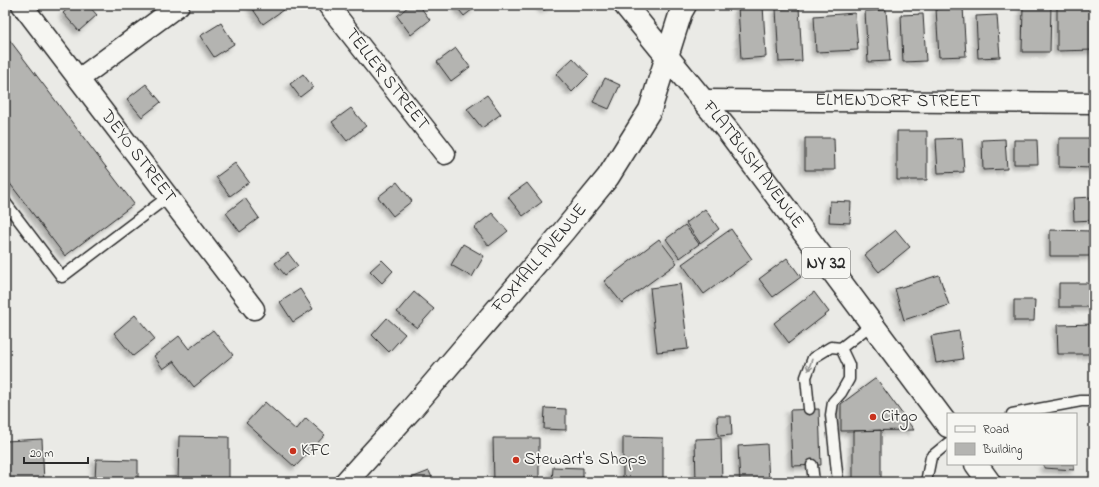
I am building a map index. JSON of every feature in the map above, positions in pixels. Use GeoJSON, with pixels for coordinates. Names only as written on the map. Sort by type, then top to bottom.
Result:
{"type":"FeatureCollection","features":[{"type":"Feature","properties":{"kind":"street","name":"DEYO STREET"},"geometry":{"type":"LineString","coordinates":[[22,5],[254,309]]}},
{"type":"Feature","properties":{"kind":"street"},"geometry":{"type":"LineString","coordinates":[[79,79],[179,5]]}},
{"type":"Feature","properties":{"kind":"street","name":"TELLER STREET"},"geometry":{"type":"LineString","coordinates":[[328,5],[445,154]]}},
{"type":"Feature","properties":{"kind":"street","name":"FLATBUSH AVENUE"},"geometry":{"type":"LineString","coordinates":[[625,5],[703,100],[947,425]]}},
{"type":"Feature","properties":{"kind":"street","name":"FOXHALL AVENUE"},"geometry":{"type":"LineString","coordinates":[[346,482],[410,411],[564,232],[608,177],[650,110],[685,5]]}},
{"type":"Feature","properties":{"kind":"street","name":"ELMENDORF STREET"},"geometry":{"type":"LineString","coordinates":[[703,100],[1094,103]]}},
{"type":"Feature","properties":{"kind":"street"},"geometry":{"type":"LineString","coordinates":[[977,465],[990,482]]}},
{"type":"Feature","properties":{"kind":"lane"},"geometry":{"type":"LineString","coordinates":[[5,202],[62,277],[169,196]]}},
{"type":"Feature","properties":{"kind":"lane"},"geometry":{"type":"LineString","coordinates":[[809,409],[806,377],[813,358],[831,347],[841,348],[872,324]]}},
{"type":"Feature","properties":{"kind":"lane"},"geometry":{"type":"LineString","coordinates":[[838,482],[831,415],[833,402],[841,394],[849,379],[849,365],[841,348]]}},
{"type":"Feature","properties":{"kind":"lane"},"geometry":{"type":"LineString","coordinates":[[1017,413],[1081,401],[1094,401]]}},
{"type":"Feature","properties":{"kind":"lane"},"geometry":{"type":"LineString","coordinates":[[926,482],[931,457],[947,444]]}},
{"type":"Feature","properties":{"kind":"lane"},"geometry":{"type":"LineString","coordinates":[[812,465],[814,482]]}},
{"type":"Feature","properties":{"kind":"building"},"geometry":{"type":"Polygon","coordinates":[[[72,5],[88,5],[97,15],[79,31],[63,13],[72,5]]]}},
{"type":"Feature","properties":{"kind":"building"},"geometry":{"type":"Polygon","coordinates":[[[250,5],[280,5],[283,10],[263,24],[250,5]]]}},
{"type":"Feature","properties":{"kind":"building"},"geometry":{"type":"Polygon","coordinates":[[[410,5],[419,5],[430,20],[411,35],[397,16],[410,5]]]}},
{"type":"Feature","properties":{"kind":"building"},"geometry":{"type":"Polygon","coordinates":[[[455,5],[476,5],[477,6],[464,16],[455,5]]]}},
{"type":"Feature","properties":{"kind":"building"},"geometry":{"type":"Polygon","coordinates":[[[539,5],[551,5],[544,10],[539,5]]]}},
{"type":"Feature","properties":{"kind":"building"},"geometry":{"type":"Polygon","coordinates":[[[763,5],[766,57],[741,59],[738,6],[763,5]]]}},
{"type":"Feature","properties":{"kind":"building"},"geometry":{"type":"Polygon","coordinates":[[[1057,5],[1094,5],[1094,50],[1057,51],[1057,5]]]}},
{"type":"Feature","properties":{"kind":"building"},"geometry":{"type":"Polygon","coordinates":[[[1023,6],[1051,6],[1050,52],[1022,52],[1023,6]]]}},
{"type":"Feature","properties":{"kind":"building"},"geometry":{"type":"Polygon","coordinates":[[[799,7],[802,61],[779,62],[776,9],[799,7]]]}},
{"type":"Feature","properties":{"kind":"building"},"geometry":{"type":"Polygon","coordinates":[[[963,7],[966,56],[939,57],[936,9],[963,7]]]}},
{"type":"Feature","properties":{"kind":"building"},"geometry":{"type":"Polygon","coordinates":[[[886,10],[890,61],[868,62],[865,11],[886,10]]]}},
{"type":"Feature","properties":{"kind":"building"},"geometry":{"type":"Polygon","coordinates":[[[855,13],[858,50],[816,52],[814,16],[855,13]]]}},
{"type":"Feature","properties":{"kind":"building"},"geometry":{"type":"Polygon","coordinates":[[[923,14],[926,61],[903,62],[901,15],[923,14]]]}},
{"type":"Feature","properties":{"kind":"building"},"geometry":{"type":"Polygon","coordinates":[[[997,15],[1000,57],[978,58],[976,16],[997,15]]]}},
{"type":"Feature","properties":{"kind":"building"},"geometry":{"type":"Polygon","coordinates":[[[221,23],[234,44],[214,57],[200,36],[221,23]]]}},
{"type":"Feature","properties":{"kind":"building"},"geometry":{"type":"Polygon","coordinates":[[[5,34],[134,204],[65,256],[5,177],[5,34]]]}},
{"type":"Feature","properties":{"kind":"building"},"geometry":{"type":"Polygon","coordinates":[[[456,48],[470,67],[451,81],[437,62],[456,48]]]}},
{"type":"Feature","properties":{"kind":"building"},"geometry":{"type":"Polygon","coordinates":[[[573,58],[589,75],[572,92],[556,74],[573,58]]]}},
{"type":"Feature","properties":{"kind":"building"},"geometry":{"type":"Polygon","coordinates":[[[303,74],[313,87],[300,97],[290,84],[303,74]]]}},
{"type":"Feature","properties":{"kind":"building"},"geometry":{"type":"Polygon","coordinates":[[[605,78],[620,85],[609,109],[593,102],[605,78]]]}},
{"type":"Feature","properties":{"kind":"building"},"geometry":{"type":"Polygon","coordinates":[[[146,84],[161,102],[142,117],[127,99],[146,84]]]}},
{"type":"Feature","properties":{"kind":"building"},"geometry":{"type":"Polygon","coordinates":[[[487,95],[501,114],[482,128],[467,109],[487,95]]]}},
{"type":"Feature","properties":{"kind":"building"},"geometry":{"type":"Polygon","coordinates":[[[351,108],[366,126],[347,141],[332,122],[351,108]]]}},
{"type":"Feature","properties":{"kind":"building"},"geometry":{"type":"Polygon","coordinates":[[[897,131],[927,131],[927,180],[897,180],[897,131]]]}},
{"type":"Feature","properties":{"kind":"building"},"geometry":{"type":"Polygon","coordinates":[[[805,138],[834,138],[835,170],[805,170],[805,138]]]}},
{"type":"Feature","properties":{"kind":"building"},"geometry":{"type":"Polygon","coordinates":[[[962,138],[964,172],[938,173],[936,139],[962,138]]]}},
{"type":"Feature","properties":{"kind":"building"},"geometry":{"type":"Polygon","coordinates":[[[1059,138],[1094,138],[1094,168],[1059,167],[1059,138]]]}},
{"type":"Feature","properties":{"kind":"building"},"geometry":{"type":"Polygon","coordinates":[[[1005,139],[1007,169],[983,170],[982,140],[1005,139]]]}},
{"type":"Feature","properties":{"kind":"building"},"geometry":{"type":"Polygon","coordinates":[[[1014,140],[1037,140],[1038,164],[1014,164],[1014,140]]]}},
{"type":"Feature","properties":{"kind":"building"},"geometry":{"type":"Polygon","coordinates":[[[235,163],[249,182],[230,196],[216,177],[235,163]]]}},
{"type":"Feature","properties":{"kind":"building"},"geometry":{"type":"Polygon","coordinates":[[[397,182],[412,201],[393,216],[378,197],[397,182]]]}},
{"type":"Feature","properties":{"kind":"building"},"geometry":{"type":"Polygon","coordinates":[[[527,183],[542,202],[523,216],[508,197],[527,183]]]}},
{"type":"Feature","properties":{"kind":"building"},"geometry":{"type":"Polygon","coordinates":[[[1094,197],[1094,220],[1074,221],[1073,198],[1094,197]]]}},
{"type":"Feature","properties":{"kind":"building"},"geometry":{"type":"Polygon","coordinates":[[[245,198],[259,218],[240,232],[226,213],[245,198]]]}},
{"type":"Feature","properties":{"kind":"building"},"geometry":{"type":"Polygon","coordinates":[[[830,201],[851,202],[850,223],[829,222],[830,201]]]}},
{"type":"Feature","properties":{"kind":"building"},"geometry":{"type":"Polygon","coordinates":[[[705,209],[719,229],[700,243],[686,223],[705,209]]]}},
{"type":"Feature","properties":{"kind":"building"},"geometry":{"type":"Polygon","coordinates":[[[492,213],[508,231],[489,246],[474,228],[492,213]]]}},
{"type":"Feature","properties":{"kind":"building"},"geometry":{"type":"Polygon","coordinates":[[[685,225],[699,244],[680,258],[666,239],[685,225]]]}},
{"type":"Feature","properties":{"kind":"building"},"geometry":{"type":"Polygon","coordinates":[[[731,229],[752,259],[704,294],[682,264],[731,229]]]}},
{"type":"Feature","properties":{"kind":"building"},"geometry":{"type":"Polygon","coordinates":[[[896,230],[910,247],[879,272],[865,255],[896,230]]]}},
{"type":"Feature","properties":{"kind":"building"},"geometry":{"type":"Polygon","coordinates":[[[1050,230],[1092,231],[1092,256],[1050,256],[1050,230]]]}},
{"type":"Feature","properties":{"kind":"building"},"geometry":{"type":"Polygon","coordinates":[[[659,239],[677,263],[622,303],[604,281],[659,239]]]}},
{"type":"Feature","properties":{"kind":"building"},"geometry":{"type":"Polygon","coordinates":[[[463,244],[484,256],[472,277],[451,265],[463,244]]]}},
{"type":"Feature","properties":{"kind":"building"},"geometry":{"type":"Polygon","coordinates":[[[288,253],[298,266],[285,275],[275,263],[288,253]]]}},
{"type":"Feature","properties":{"kind":"building"},"geometry":{"type":"Polygon","coordinates":[[[787,258],[801,277],[773,297],[759,279],[787,258]]]}},
{"type":"Feature","properties":{"kind":"building"},"geometry":{"type":"Polygon","coordinates":[[[382,260],[393,271],[382,283],[370,271],[382,260]]]}},
{"type":"Feature","properties":{"kind":"building"},"geometry":{"type":"Polygon","coordinates":[[[939,275],[949,305],[904,320],[895,289],[939,275]]]}},
{"type":"Feature","properties":{"kind":"building"},"geometry":{"type":"Polygon","coordinates":[[[1059,283],[1094,283],[1094,307],[1059,307],[1059,283]]]}},
{"type":"Feature","properties":{"kind":"building"},"geometry":{"type":"Polygon","coordinates":[[[680,284],[688,349],[657,352],[650,288],[680,284]]]}},
{"type":"Feature","properties":{"kind":"building"},"geometry":{"type":"Polygon","coordinates":[[[300,289],[313,309],[293,322],[280,302],[300,289]]]}},
{"type":"Feature","properties":{"kind":"building"},"geometry":{"type":"Polygon","coordinates":[[[414,292],[434,309],[417,328],[397,312],[414,292]]]}},
{"type":"Feature","properties":{"kind":"building"},"geometry":{"type":"Polygon","coordinates":[[[814,292],[829,312],[789,343],[774,323],[814,292]]]}},
{"type":"Feature","properties":{"kind":"building"},"geometry":{"type":"Polygon","coordinates":[[[1014,300],[1035,300],[1034,321],[1014,321],[1014,300]]]}},
{"type":"Feature","properties":{"kind":"building"},"geometry":{"type":"Polygon","coordinates":[[[135,315],[155,339],[133,356],[114,333],[135,315]]]}},
{"type":"Feature","properties":{"kind":"building"},"geometry":{"type":"Polygon","coordinates":[[[387,318],[405,334],[389,352],[372,335],[387,318]]]}},
{"type":"Feature","properties":{"kind":"building"},"geometry":{"type":"Polygon","coordinates":[[[1094,324],[1094,354],[1058,354],[1057,325],[1094,324]]]}},
{"type":"Feature","properties":{"kind":"building"},"geometry":{"type":"Polygon","coordinates":[[[213,330],[233,355],[194,387],[174,361],[163,369],[154,356],[179,336],[189,349],[213,330]]]}},
{"type":"Feature","properties":{"kind":"building"},"geometry":{"type":"Polygon","coordinates":[[[959,331],[963,359],[936,363],[931,336],[959,331]]]}},
{"type":"Feature","properties":{"kind":"building","name":"Citgo"},"geometry":{"type":"Polygon","coordinates":[[[876,378],[914,430],[841,431],[841,404],[876,378]]]}},
{"type":"Feature","properties":{"kind":"building","name":"KFC"},"geometry":{"type":"Polygon","coordinates":[[[265,402],[296,430],[306,418],[325,435],[295,467],[246,423],[265,402]]]}},
{"type":"Feature","properties":{"kind":"building"},"geometry":{"type":"Polygon","coordinates":[[[545,408],[566,409],[566,430],[544,429],[545,408]]]}},
{"type":"Feature","properties":{"kind":"building"},"geometry":{"type":"Polygon","coordinates":[[[819,409],[821,465],[792,466],[790,410],[819,409]]]}},
{"type":"Feature","properties":{"kind":"building"},"geometry":{"type":"Polygon","coordinates":[[[717,416],[731,416],[732,435],[718,436],[717,416]]]}},
{"type":"Feature","properties":{"kind":"building","name":"Citgo"},"geometry":{"type":"Polygon","coordinates":[[[881,430],[881,482],[853,482],[853,431],[881,430]]]}},
{"type":"Feature","properties":{"kind":"building"},"geometry":{"type":"Polygon","coordinates":[[[179,436],[229,437],[229,482],[178,482],[179,436]]]}},
{"type":"Feature","properties":{"kind":"building"},"geometry":{"type":"Polygon","coordinates":[[[623,437],[663,438],[663,482],[623,482],[623,437]]]}},
{"type":"Feature","properties":{"kind":"building","name":"Stewart's Shops"},"geometry":{"type":"Polygon","coordinates":[[[493,438],[539,438],[539,482],[494,482],[493,438]]]}},
{"type":"Feature","properties":{"kind":"building"},"geometry":{"type":"Polygon","coordinates":[[[721,438],[722,482],[696,482],[695,439],[721,438]]]}},
{"type":"Feature","properties":{"kind":"building"},"geometry":{"type":"Polygon","coordinates":[[[42,439],[44,482],[5,482],[5,441],[42,439]]]}},
{"type":"Feature","properties":{"kind":"building"},"geometry":{"type":"Polygon","coordinates":[[[767,444],[769,482],[740,482],[738,446],[767,444]]]}},
{"type":"Feature","properties":{"kind":"building"},"geometry":{"type":"Polygon","coordinates":[[[96,459],[138,460],[138,482],[95,482],[96,459]]]}},
{"type":"Feature","properties":{"kind":"building"},"geometry":{"type":"Polygon","coordinates":[[[1044,465],[1074,465],[1074,470],[1044,468],[1044,465]]]}},
{"type":"Feature","properties":{"kind":"building"},"geometry":{"type":"Polygon","coordinates":[[[553,467],[583,468],[583,482],[552,482],[553,467]]]}},
{"type":"Feature","properties":{"kind":"building"},"geometry":{"type":"Polygon","coordinates":[[[429,471],[434,482],[410,482],[409,479],[429,471]]]}},
{"type":"Feature","properties":{"kind":"place","name":"Citgo"},"geometry":{"type":"Point","coordinates":[873,417]}},
{"type":"Feature","properties":{"kind":"place","name":"KFC"},"geometry":{"type":"Point","coordinates":[293,451]}},
{"type":"Feature","properties":{"kind":"place","name":"Stewart's Shops"},"geometry":{"type":"Point","coordinates":[516,460]}}]}
